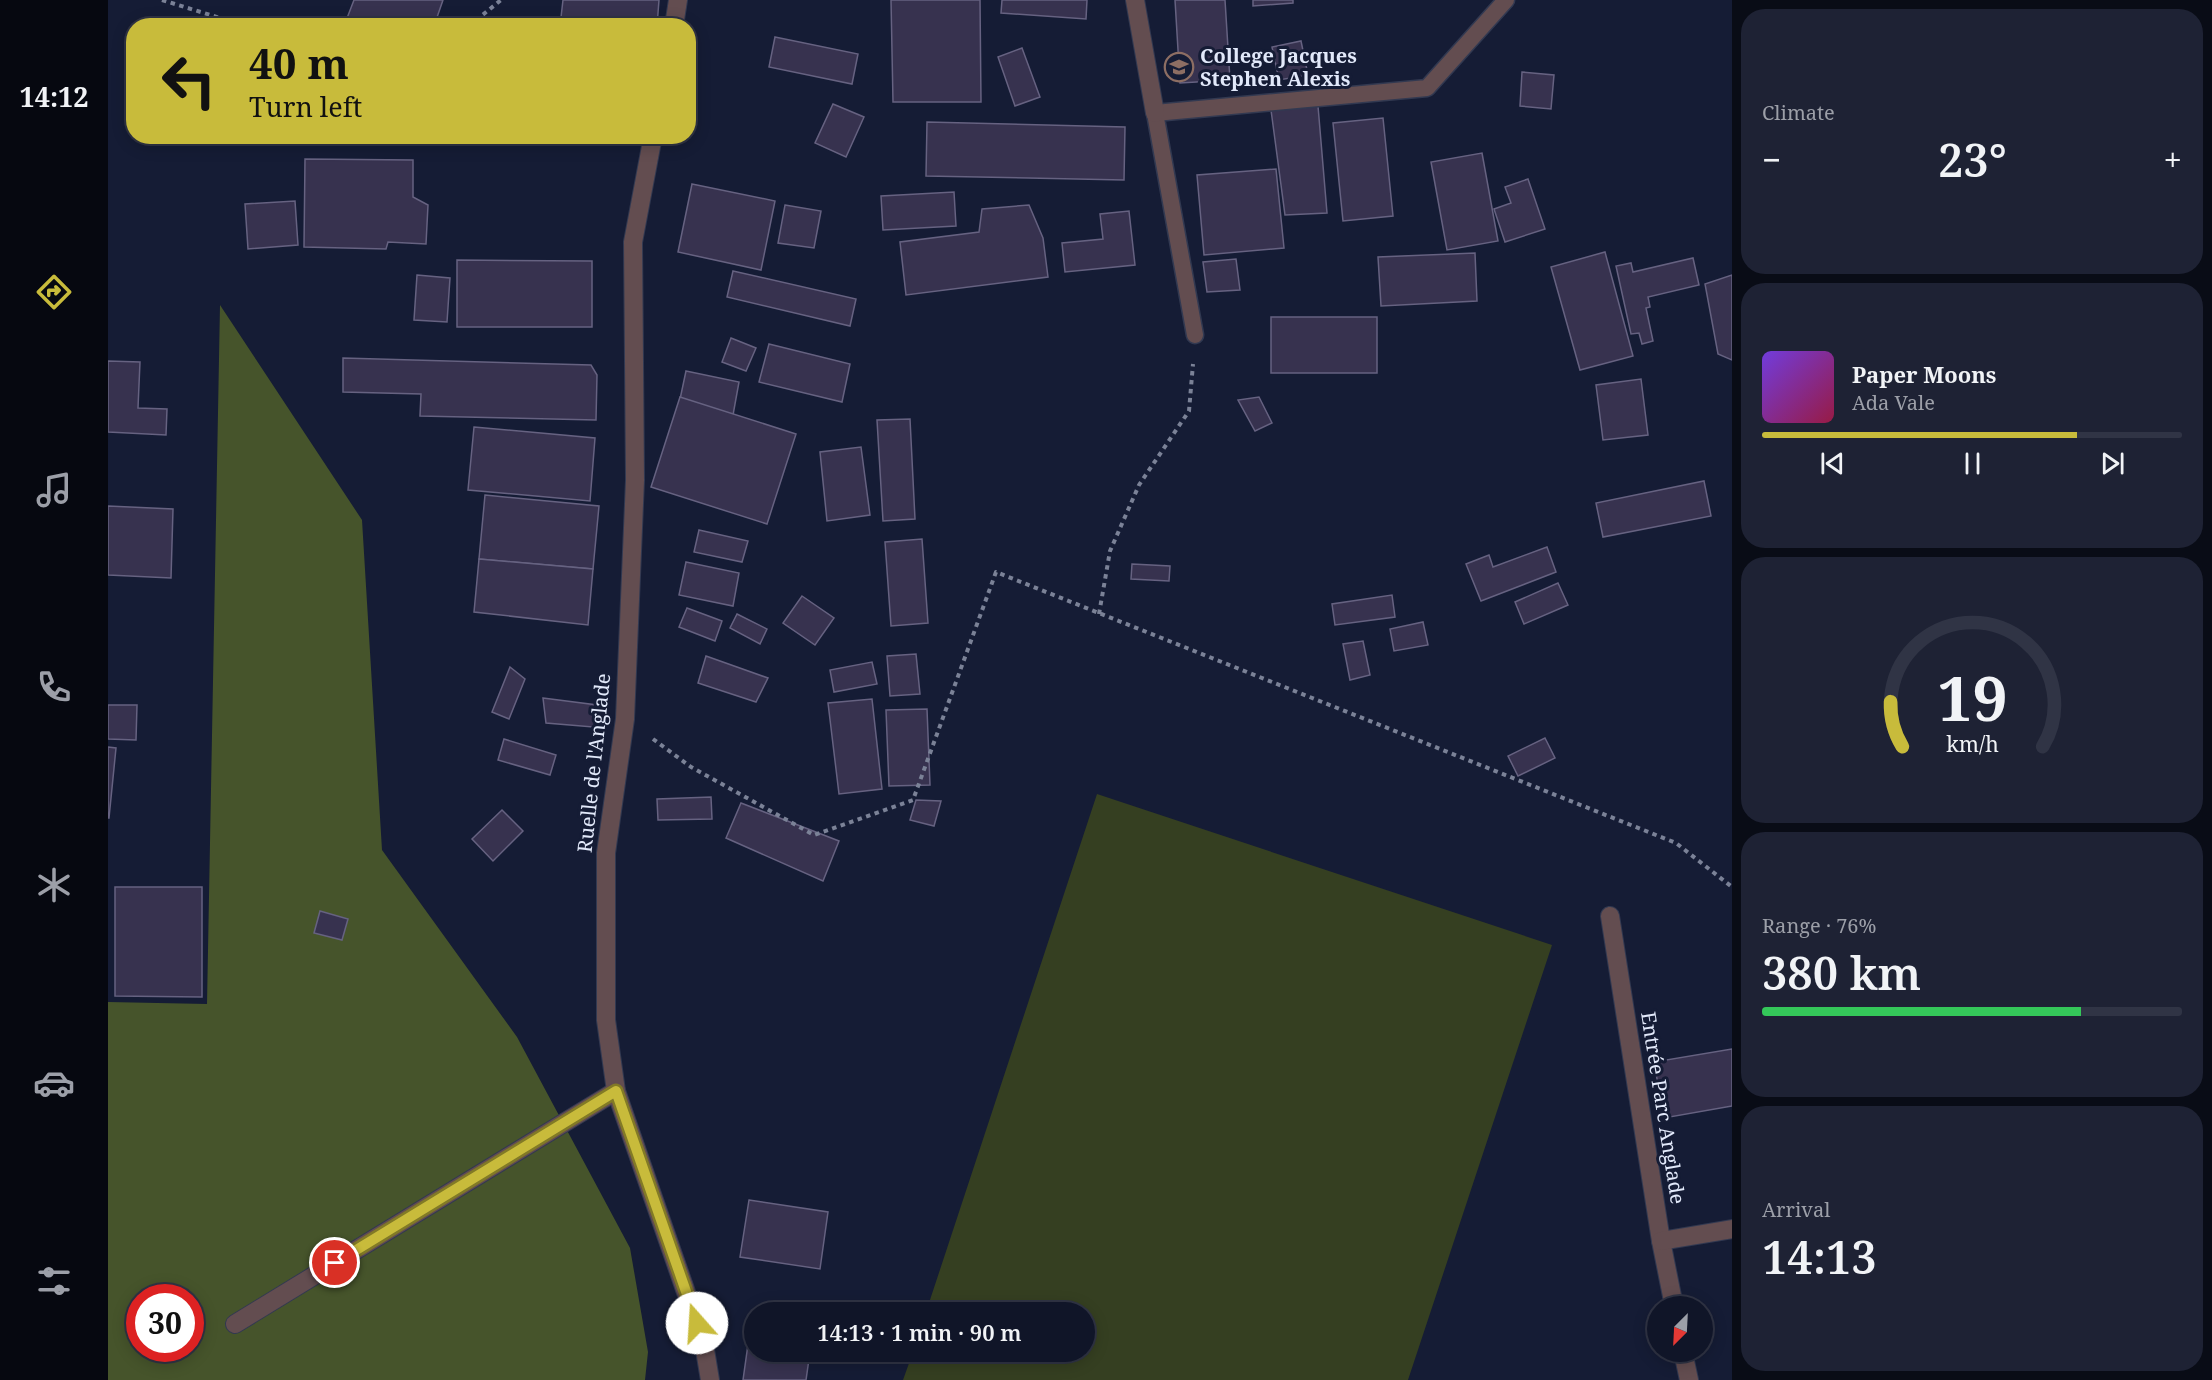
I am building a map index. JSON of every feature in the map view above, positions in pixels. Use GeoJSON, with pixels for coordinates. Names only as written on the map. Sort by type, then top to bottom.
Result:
{"type":"FeatureCollection","features":[{"type":"Feature","properties":{"kind":"street"},"geometry":{"type":"LineString","coordinates":[[675,18],[678,0]]}},
{"type":"Feature","properties":{"kind":"street"},"geometry":{"type":"LineString","coordinates":[[1135,0],[1155,113]]}},
{"type":"Feature","properties":{"kind":"street","name":"Ruelle de l'Anglade"},"geometry":{"type":"LineString","coordinates":[[651,144],[633,242],[635,480],[625,719],[606,853],[606,1020],[616,1091],[704,1344],[710,1380]]}},
{"type":"Feature","properties":{"kind":"street","name":"Entrée Parc Anglade"},"geometry":{"type":"LineString","coordinates":[[1611,916],[1661,1241],[1672,1296]]}},
{"type":"Feature","properties":{"kind":"street"},"geometry":{"type":"LineString","coordinates":[[235,1324],[616,1091]]}},
{"type":"Feature","properties":{"kind":"street"},"geometry":{"type":"LineString","coordinates":[[1661,1241],[1732,1229]]}},
{"type":"Feature","properties":{"kind":"street"},"geometry":{"type":"LineString","coordinates":[[1685,1362],[1689,1380]]}},
{"type":"Feature","properties":{"kind":"lane"},"geometry":{"type":"LineString","coordinates":[[1195,335],[1155,113],[1427,88],[1506,0]]}},
{"type":"Feature","properties":{"kind":"path"},"geometry":{"type":"LineString","coordinates":[[162,0],[220,18]]}},
{"type":"Feature","properties":{"kind":"path"},"geometry":{"type":"LineString","coordinates":[[479,18],[501,0]]}},
{"type":"Feature","properties":{"kind":"path"},"geometry":{"type":"LineString","coordinates":[[1099,614],[1110,551],[1139,485],[1189,411],[1195,335]]}},
{"type":"Feature","properties":{"kind":"path"},"geometry":{"type":"LineString","coordinates":[[625,719],[690,767],[814,835],[913,800],[996,573],[1676,843],[1732,887]]}},
{"type":"Feature","properties":{"kind":"green space"},"geometry":{"type":"Polygon","coordinates":[[[220,305],[362,520],[382,850],[517,1037],[630,1248],[648,1352],[645,1380],[108,1380],[108,1002],[207,1004],[220,305]]]}},
{"type":"Feature","properties":{"kind":"green space"},"geometry":{"type":"Polygon","coordinates":[[[1097,794],[1552,945],[1408,1380],[903,1380],[909,1362],[1095,1362],[1095,1302],[929,1302],[1097,794]]]}},
{"type":"Feature","properties":{"kind":"building"},"geometry":{"type":"Polygon","coordinates":[[[354,0],[443,0],[437,18],[347,18],[354,0]]]}},
{"type":"Feature","properties":{"kind":"building"},"geometry":{"type":"Polygon","coordinates":[[[563,0],[659,0],[658,18],[561,18],[563,0]]]}},
{"type":"Feature","properties":{"kind":"building"},"geometry":{"type":"Polygon","coordinates":[[[891,0],[980,0],[981,102],[893,102],[891,0]]]}},
{"type":"Feature","properties":{"kind":"building"},"geometry":{"type":"Polygon","coordinates":[[[1002,0],[1087,0],[1086,19],[1001,13],[1002,0]]]}},
{"type":"Feature","properties":{"kind":"building"},"geometry":{"type":"Polygon","coordinates":[[[1175,0],[1225,0],[1230,80],[1180,83],[1175,0]]]}},
{"type":"Feature","properties":{"kind":"building"},"geometry":{"type":"Polygon","coordinates":[[[1253,0],[1293,0],[1293,3],[1253,6],[1253,0]]]}},
{"type":"Feature","properties":{"kind":"building"},"geometry":{"type":"Polygon","coordinates":[[[775,37],[858,54],[852,84],[769,67],[775,37]]]}},
{"type":"Feature","properties":{"kind":"building"},"geometry":{"type":"Polygon","coordinates":[[[1301,41],[1308,75],[1279,80],[1272,47],[1301,41]]]}},
{"type":"Feature","properties":{"kind":"building"},"geometry":{"type":"Polygon","coordinates":[[[1022,48],[1040,97],[1015,106],[998,57],[1022,48]]]}},
{"type":"Feature","properties":{"kind":"building"},"geometry":{"type":"Polygon","coordinates":[[[1522,72],[1554,75],[1551,109],[1520,106],[1522,72]]]}},
{"type":"Feature","properties":{"kind":"building"},"geometry":{"type":"Polygon","coordinates":[[[833,104],[864,117],[846,157],[815,143],[833,104]]]}},
{"type":"Feature","properties":{"kind":"building"},"geometry":{"type":"Polygon","coordinates":[[[1318,106],[1327,213],[1285,215],[1271,110],[1318,106]]]}},
{"type":"Feature","properties":{"kind":"building"},"geometry":{"type":"Polygon","coordinates":[[[1383,118],[1393,216],[1343,221],[1333,123],[1383,118]]]}},
{"type":"Feature","properties":{"kind":"building"},"geometry":{"type":"Polygon","coordinates":[[[927,122],[1125,127],[1124,180],[926,176],[927,122]]]}},
{"type":"Feature","properties":{"kind":"building"},"geometry":{"type":"Polygon","coordinates":[[[1482,153],[1498,241],[1447,250],[1431,162],[1482,153]]]}},
{"type":"Feature","properties":{"kind":"building"},"geometry":{"type":"Polygon","coordinates":[[[305,159],[413,160],[413,197],[428,205],[426,244],[388,242],[386,249],[304,247],[305,159]]]}},
{"type":"Feature","properties":{"kind":"building"},"geometry":{"type":"Polygon","coordinates":[[[1276,169],[1284,248],[1204,255],[1197,175],[1276,169]]]}},
{"type":"Feature","properties":{"kind":"building"},"geometry":{"type":"Polygon","coordinates":[[[1528,179],[1545,229],[1505,242],[1494,209],[1511,203],[1505,187],[1528,179]]]}},
{"type":"Feature","properties":{"kind":"building"},"geometry":{"type":"Polygon","coordinates":[[[692,184],[775,201],[761,270],[678,252],[692,184]]]}},
{"type":"Feature","properties":{"kind":"building"},"geometry":{"type":"Polygon","coordinates":[[[954,192],[956,226],[883,230],[881,196],[954,192]]]}},
{"type":"Feature","properties":{"kind":"building"},"geometry":{"type":"Polygon","coordinates":[[[295,201],[298,245],[248,249],[245,204],[295,201]]]}},
{"type":"Feature","properties":{"kind":"building"},"geometry":{"type":"Polygon","coordinates":[[[785,205],[821,211],[814,248],[778,243],[785,205]]]}},
{"type":"Feature","properties":{"kind":"building"},"geometry":{"type":"Polygon","coordinates":[[[1029,205],[1043,238],[1048,277],[906,295],[900,242],[979,232],[982,209],[1029,205]]]}},
{"type":"Feature","properties":{"kind":"building"},"geometry":{"type":"Polygon","coordinates":[[[1129,211],[1135,265],[1065,272],[1062,243],[1103,239],[1100,214],[1129,211]]]}},
{"type":"Feature","properties":{"kind":"building"},"geometry":{"type":"Polygon","coordinates":[[[1605,252],[1633,356],[1580,370],[1551,267],[1605,252]]]}},
{"type":"Feature","properties":{"kind":"building"},"geometry":{"type":"Polygon","coordinates":[[[1475,253],[1477,301],[1381,306],[1378,257],[1475,253]]]}},
{"type":"Feature","properties":{"kind":"building"},"geometry":{"type":"Polygon","coordinates":[[[1693,258],[1699,285],[1648,297],[1650,307],[1646,308],[1653,341],[1642,344],[1639,333],[1631,334],[1616,266],[1631,263],[1633,272],[1693,258]]]}},
{"type":"Feature","properties":{"kind":"building"},"geometry":{"type":"Polygon","coordinates":[[[1236,259],[1240,290],[1207,292],[1203,262],[1236,259]]]}},
{"type":"Feature","properties":{"kind":"building"},"geometry":{"type":"Polygon","coordinates":[[[457,260],[592,261],[592,327],[457,327],[457,260]]]}},
{"type":"Feature","properties":{"kind":"building"},"geometry":{"type":"Polygon","coordinates":[[[733,271],[856,299],[850,326],[727,297],[733,271]]]}},
{"type":"Feature","properties":{"kind":"building"},"geometry":{"type":"Polygon","coordinates":[[[417,275],[450,278],[447,322],[414,320],[417,275]]]}},
{"type":"Feature","properties":{"kind":"building"},"geometry":{"type":"Polygon","coordinates":[[[1732,275],[1732,360],[1718,354],[1705,284],[1732,275]]]}},
{"type":"Feature","properties":{"kind":"building"},"geometry":{"type":"Polygon","coordinates":[[[1271,317],[1377,317],[1377,373],[1271,373],[1271,317]]]}},
{"type":"Feature","properties":{"kind":"building"},"geometry":{"type":"Polygon","coordinates":[[[731,338],[756,348],[746,371],[722,362],[731,338]]]}},
{"type":"Feature","properties":{"kind":"building"},"geometry":{"type":"Polygon","coordinates":[[[769,344],[850,364],[842,402],[759,382],[769,344]]]}},
{"type":"Feature","properties":{"kind":"building"},"geometry":{"type":"Polygon","coordinates":[[[343,358],[591,365],[597,375],[596,420],[420,416],[421,394],[343,392],[343,358]]]}},
{"type":"Feature","properties":{"kind":"building"},"geometry":{"type":"Polygon","coordinates":[[[108,361],[140,362],[138,408],[167,409],[166,435],[108,432],[108,361]]]}},
{"type":"Feature","properties":{"kind":"building"},"geometry":{"type":"Polygon","coordinates":[[[686,371],[739,382],[733,415],[679,404],[686,371]]]}},
{"type":"Feature","properties":{"kind":"building"},"geometry":{"type":"Polygon","coordinates":[[[1641,379],[1648,435],[1603,440],[1596,385],[1641,379]]]}},
{"type":"Feature","properties":{"kind":"building"},"geometry":{"type":"Polygon","coordinates":[[[680,397],[796,434],[767,524],[651,487],[680,397]]]}},
{"type":"Feature","properties":{"kind":"building"},"geometry":{"type":"Polygon","coordinates":[[[1259,397],[1272,423],[1255,431],[1238,400],[1259,397]]]}},
{"type":"Feature","properties":{"kind":"building"},"geometry":{"type":"Polygon","coordinates":[[[910,419],[915,519],[883,521],[877,420],[910,419]]]}},
{"type":"Feature","properties":{"kind":"building"},"geometry":{"type":"Polygon","coordinates":[[[474,427],[595,438],[590,501],[468,490],[474,427]]]}},
{"type":"Feature","properties":{"kind":"building"},"geometry":{"type":"Polygon","coordinates":[[[861,447],[870,515],[827,521],[820,452],[861,447]]]}},
{"type":"Feature","properties":{"kind":"building"},"geometry":{"type":"Polygon","coordinates":[[[1704,481],[1711,516],[1603,537],[1596,503],[1704,481]]]}},
{"type":"Feature","properties":{"kind":"building"},"geometry":{"type":"Polygon","coordinates":[[[485,495],[599,506],[593,569],[479,559],[485,495]]]}},
{"type":"Feature","properties":{"kind":"building"},"geometry":{"type":"Polygon","coordinates":[[[108,506],[173,509],[171,578],[108,575],[108,506]]]}},
{"type":"Feature","properties":{"kind":"building"},"geometry":{"type":"Polygon","coordinates":[[[699,530],[748,541],[742,562],[694,552],[699,530]]]}},
{"type":"Feature","properties":{"kind":"building"},"geometry":{"type":"Polygon","coordinates":[[[922,539],[928,623],[891,626],[885,542],[922,539]]]}},
{"type":"Feature","properties":{"kind":"building"},"geometry":{"type":"Polygon","coordinates":[[[1547,547],[1556,572],[1481,601],[1466,564],[1489,555],[1493,567],[1547,547]]]}},
{"type":"Feature","properties":{"kind":"building"},"geometry":{"type":"Polygon","coordinates":[[[479,559],[593,569],[588,625],[474,612],[479,559]]]}},
{"type":"Feature","properties":{"kind":"building"},"geometry":{"type":"Polygon","coordinates":[[[686,562],[739,573],[733,606],[679,595],[686,562]]]}},
{"type":"Feature","properties":{"kind":"building"},"geometry":{"type":"Polygon","coordinates":[[[1132,564],[1170,566],[1169,581],[1131,579],[1132,564]]]}},
{"type":"Feature","properties":{"kind":"building"},"geometry":{"type":"Polygon","coordinates":[[[1558,583],[1568,605],[1524,624],[1515,602],[1558,583]]]}},
{"type":"Feature","properties":{"kind":"building"},"geometry":{"type":"Polygon","coordinates":[[[1392,595],[1395,617],[1335,625],[1332,604],[1392,595]]]}},
{"type":"Feature","properties":{"kind":"building"},"geometry":{"type":"Polygon","coordinates":[[[802,596],[834,618],[815,645],[783,623],[802,596]]]}},
{"type":"Feature","properties":{"kind":"building"},"geometry":{"type":"Polygon","coordinates":[[[687,608],[722,621],[715,641],[679,627],[687,608]]]}},
{"type":"Feature","properties":{"kind":"building"},"geometry":{"type":"Polygon","coordinates":[[[737,614],[767,629],[760,644],[730,628],[737,614]]]}},
{"type":"Feature","properties":{"kind":"building"},"geometry":{"type":"Polygon","coordinates":[[[1423,622],[1428,645],[1394,651],[1390,629],[1423,622]]]}},
{"type":"Feature","properties":{"kind":"building"},"geometry":{"type":"Polygon","coordinates":[[[1363,641],[1370,675],[1350,680],[1343,644],[1363,641]]]}},
{"type":"Feature","properties":{"kind":"building"},"geometry":{"type":"Polygon","coordinates":[[[916,654],[920,694],[890,696],[887,656],[916,654]]]}},
{"type":"Feature","properties":{"kind":"building"},"geometry":{"type":"Polygon","coordinates":[[[706,656],[768,678],[756,702],[698,683],[706,656]]]}},
{"type":"Feature","properties":{"kind":"building"},"geometry":{"type":"Polygon","coordinates":[[[872,662],[877,684],[834,692],[830,670],[872,662]]]}},
{"type":"Feature","properties":{"kind":"building"},"geometry":{"type":"Polygon","coordinates":[[[510,667],[525,679],[509,719],[492,712],[510,667]]]}},
{"type":"Feature","properties":{"kind":"building"},"geometry":{"type":"Polygon","coordinates":[[[543,698],[605,706],[605,728],[546,723],[543,698]]]}},
{"type":"Feature","properties":{"kind":"building"},"geometry":{"type":"Polygon","coordinates":[[[872,699],[882,789],[839,794],[828,703],[872,699]]]}},
{"type":"Feature","properties":{"kind":"building"},"geometry":{"type":"Polygon","coordinates":[[[108,705],[137,705],[136,740],[108,739],[108,705]]]}},
{"type":"Feature","properties":{"kind":"building"},"geometry":{"type":"Polygon","coordinates":[[[927,709],[930,785],[889,786],[886,710],[927,709]]]}},
{"type":"Feature","properties":{"kind":"building"},"geometry":{"type":"Polygon","coordinates":[[[1545,738],[1555,758],[1518,776],[1508,756],[1545,738]]]}},
{"type":"Feature","properties":{"kind":"building"},"geometry":{"type":"Polygon","coordinates":[[[504,739],[556,755],[550,775],[498,760],[504,739]]]}},
{"type":"Feature","properties":{"kind":"building"},"geometry":{"type":"Polygon","coordinates":[[[108,747],[116,748],[109,818],[108,818],[108,747]]]}},
{"type":"Feature","properties":{"kind":"building"},"geometry":{"type":"Polygon","coordinates":[[[711,797],[712,819],[658,820],[657,799],[711,797]]]}},
{"type":"Feature","properties":{"kind":"building"},"geometry":{"type":"Polygon","coordinates":[[[916,800],[941,801],[934,826],[910,820],[916,800]]]}},
{"type":"Feature","properties":{"kind":"building"},"geometry":{"type":"Polygon","coordinates":[[[741,803],[839,841],[823,881],[726,838],[741,803]]]}},
{"type":"Feature","properties":{"kind":"building"},"geometry":{"type":"Polygon","coordinates":[[[502,810],[523,831],[493,861],[472,839],[502,810]]]}},
{"type":"Feature","properties":{"kind":"building"},"geometry":{"type":"Polygon","coordinates":[[[115,887],[202,887],[202,997],[115,996],[115,887]]]}},
{"type":"Feature","properties":{"kind":"building"},"geometry":{"type":"Polygon","coordinates":[[[320,911],[348,919],[342,940],[314,933],[320,911]]]}},
{"type":"Feature","properties":{"kind":"building"},"geometry":{"type":"Polygon","coordinates":[[[1732,1049],[1732,1106],[1664,1118],[1654,1062],[1732,1049]]]}},
{"type":"Feature","properties":{"kind":"building"},"geometry":{"type":"Polygon","coordinates":[[[749,1200],[828,1212],[820,1269],[740,1257],[749,1200]]]}},
{"type":"Feature","properties":{"kind":"building"},"geometry":{"type":"Polygon","coordinates":[[[746,1362],[809,1362],[806,1380],[743,1380],[746,1362]]]}},
{"type":"Feature","properties":{"kind":"place","name":"College Jacques Stephen Alexis"},"geometry":{"type":"Point","coordinates":[1179,67]}},
{"type":"Feature","properties":{"kind":"route"},"geometry":{"type":"LineString","coordinates":[[335,1263],[616,1091],[697,1323]]}}]}
